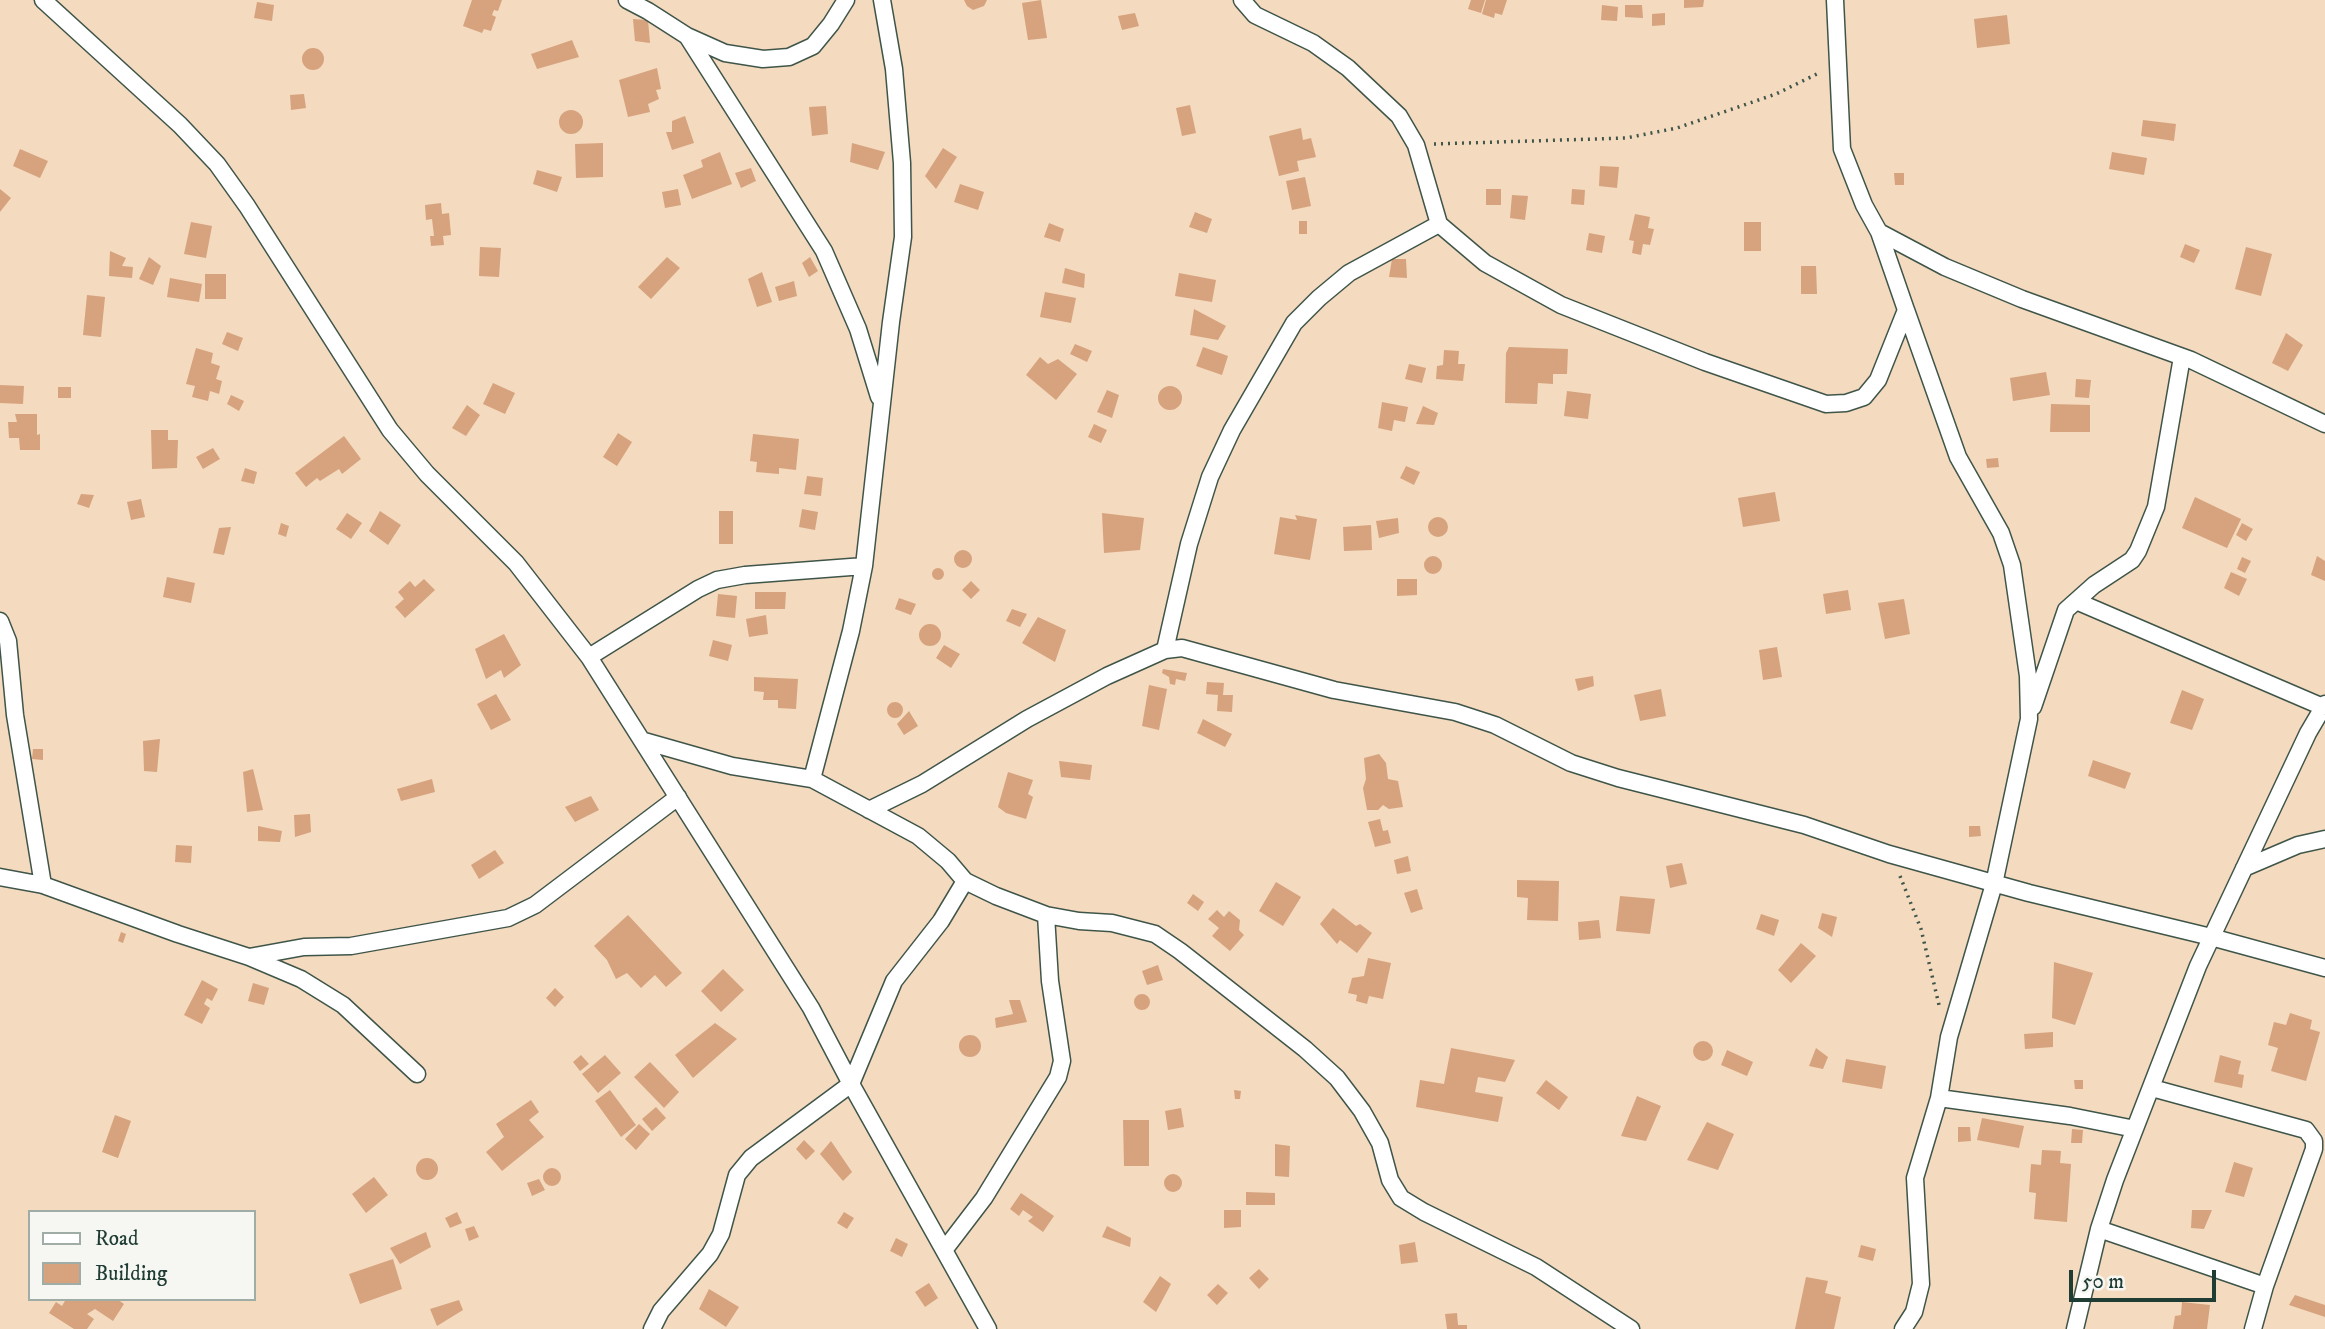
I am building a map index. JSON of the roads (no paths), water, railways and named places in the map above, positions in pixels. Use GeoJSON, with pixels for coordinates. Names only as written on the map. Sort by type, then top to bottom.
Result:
{"type":"FeatureCollection","features":[{"type":"Feature","properties":{"kind":"street"},"geometry":{"type":"LineString","coordinates":[[43,0],[180,125],[217,164],[247,206],[390,430],[427,474],[516,563],[589,657],[811,1008],[988,1329]]}},
{"type":"Feature","properties":{"kind":"street"},"geometry":{"type":"LineString","coordinates":[[627,0],[687,36],[725,53],[763,59],[789,57],[813,46],[846,0]]}},
{"type":"Feature","properties":{"kind":"street"},"geometry":{"type":"LineString","coordinates":[[812,779],[851,631],[864,566],[903,237],[902,163],[894,69],[882,0]]}},
{"type":"Feature","properties":{"kind":"street"},"geometry":{"type":"LineString","coordinates":[[1242,0],[1255,15],[1313,43],[1348,68],[1399,116],[1416,145],[1439,224],[1485,263],[1561,304],[1704,362],[1826,404],[1846,403],[1864,397],[1878,380],[1906,310]]}},
{"type":"Feature","properties":{"kind":"street"},"geometry":{"type":"LineString","coordinates":[[1835,0],[1842,149],[1864,205],[1880,232],[1958,457],[2001,533],[2012,565],[2028,676],[2029,719]]}},
{"type":"Feature","properties":{"kind":"street"},"geometry":{"type":"LineString","coordinates":[[687,36],[824,251],[859,329],[882,406]]}},
{"type":"Feature","properties":{"kind":"street"},"geometry":{"type":"LineString","coordinates":[[1165,650],[1189,544],[1210,478],[1231,430],[1294,323],[1349,273],[1439,224]]}},
{"type":"Feature","properties":{"kind":"street"},"geometry":{"type":"LineString","coordinates":[[1880,232],[1945,267],[2022,299],[2182,357],[2325,424]]}},
{"type":"Feature","properties":{"kind":"street"},"geometry":{"type":"LineString","coordinates":[[1903,1329],[1914,1311],[1921,1284],[1915,1178],[1939,1098],[1950,1037],[1994,884],[2029,719],[2066,610],[2094,585],[2132,560],[2138,551],[2158,498],[2182,357]]}},
{"type":"Feature","properties":{"kind":"street"},"geometry":{"type":"LineString","coordinates":[[589,657],[717,580],[746,575],[864,566]]}},
{"type":"Feature","properties":{"kind":"street"},"geometry":{"type":"LineString","coordinates":[[2075,1329],[2099,1229],[2135,1129],[2211,937],[2308,733],[2324,705],[2076,601]]}},
{"type":"Feature","properties":{"kind":"street"},"geometry":{"type":"LineString","coordinates":[[0,621],[8,641],[15,715],[43,885]]}},
{"type":"Feature","properties":{"kind":"street"},"geometry":{"type":"LineString","coordinates":[[869,810],[922,783],[1107,676],[1165,650],[1181,648],[1334,690],[1455,712],[1495,725],[1571,763],[1618,778],[1804,825],[1889,854],[1994,884],[2325,968]]}},
{"type":"Feature","properties":{"kind":"street"},"geometry":{"type":"LineString","coordinates":[[644,741],[740,768],[812,779],[918,836],[948,861],[965,881],[996,896],[1046,915],[1155,934],[1305,1049],[1336,1078],[1362,1111],[1380,1143],[1390,1180],[1401,1198],[1536,1267],[1630,1329]]}},
{"type":"Feature","properties":{"kind":"street"},"geometry":{"type":"LineString","coordinates":[[249,957],[304,947],[351,946],[508,919],[535,905],[678,797]]}},
{"type":"Feature","properties":{"kind":"street"},"geometry":{"type":"LineString","coordinates":[[2244,868],[2298,845],[2325,839]]}},
{"type":"Feature","properties":{"kind":"street"},"geometry":{"type":"LineString","coordinates":[[0,877],[43,885],[249,957],[301,979],[343,1005],[417,1074]]}},
{"type":"Feature","properties":{"kind":"street"},"geometry":{"type":"LineString","coordinates":[[652,1329],[661,1311],[710,1254],[721,1234],[737,1175],[751,1158],[851,1084],[894,981],[941,921],[965,881]]}},
{"type":"Feature","properties":{"kind":"street"},"geometry":{"type":"LineString","coordinates":[[945,1249],[984,1198],[1058,1077],[1062,1061],[1050,981],[1046,915]]}},
{"type":"Feature","properties":{"kind":"street"},"geometry":{"type":"LineString","coordinates":[[2152,1088],[2306,1130],[2311,1135],[2314,1149],[2265,1286],[2253,1329]]}},
{"type":"Feature","properties":{"kind":"street"},"geometry":{"type":"LineString","coordinates":[[1939,1098],[2070,1116],[2135,1129]]}},
{"type":"Feature","properties":{"kind":"street"},"geometry":{"type":"LineString","coordinates":[[2099,1229],[2265,1286]]}}]}
